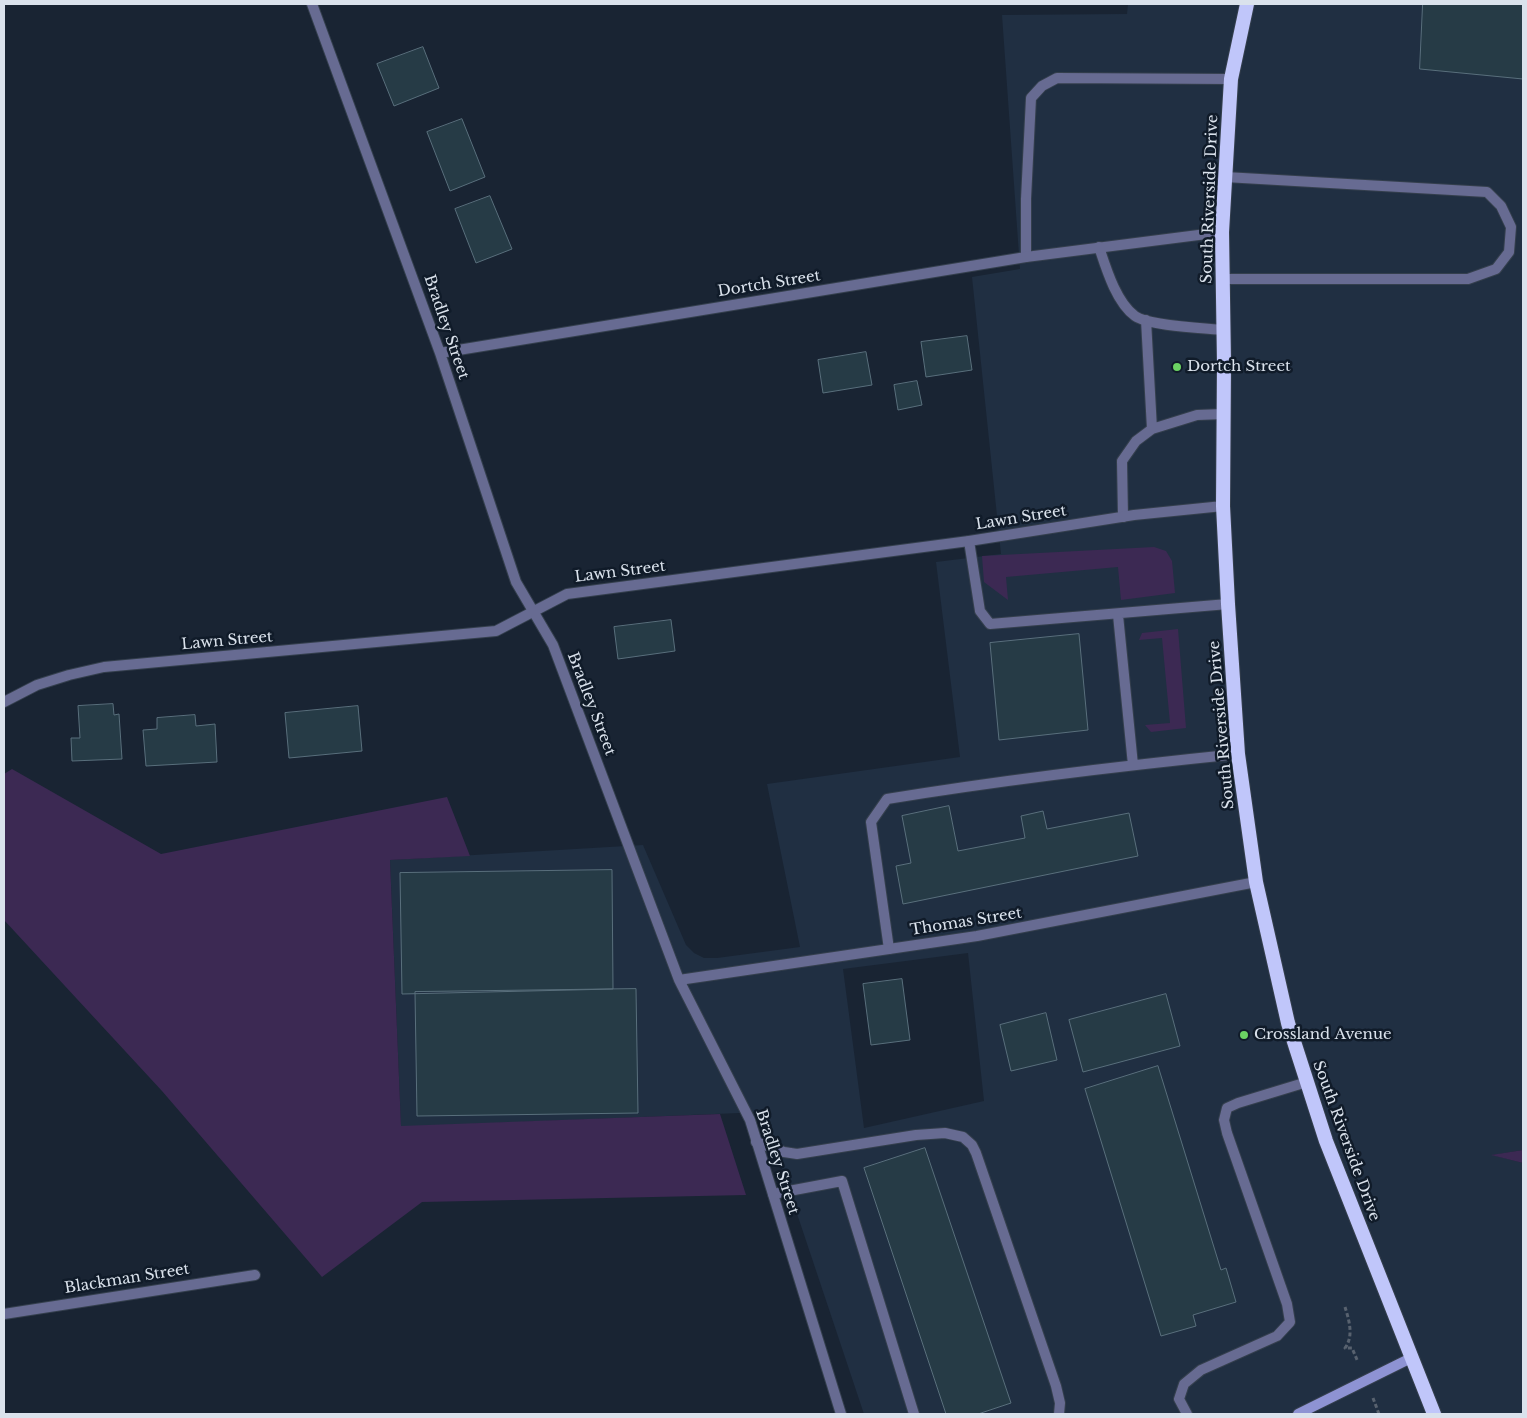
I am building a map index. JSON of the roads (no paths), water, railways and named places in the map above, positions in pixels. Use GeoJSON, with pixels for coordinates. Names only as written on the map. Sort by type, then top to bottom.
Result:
{"type":"FeatureCollection","features":[{"type":"Feature","properties":{"kind":"highway","name":"South Riverside Drive"},"geometry":{"type":"LineString","coordinates":[[1247,4],[1231,79],[1222,232],[1223,506],[1238,754],[1256,882],[1288,1023],[1326,1141],[1434,1414]]}},
{"type":"Feature","properties":{"kind":"main road"},"geometry":{"type":"LineString","coordinates":[[1298,1414],[1411,1358]]}},
{"type":"Feature","properties":{"kind":"street","name":"Bradley Street"},"geometry":{"type":"LineString","coordinates":[[312,4],[440,353],[516,582],[553,645],[679,980],[750,1120],[840,1414]]}},
{"type":"Feature","properties":{"kind":"street"},"geometry":{"type":"LineString","coordinates":[[1026,257],[1026,199],[1031,98],[1042,86],[1057,78],[1231,79]]}},
{"type":"Feature","properties":{"kind":"street"},"geometry":{"type":"LineString","coordinates":[[1222,279],[1468,279],[1496,269],[1509,252],[1511,226],[1501,206],[1487,192],[1225,177]]}},
{"type":"Feature","properties":{"kind":"street","name":"Dortch Street"},"geometry":{"type":"LineString","coordinates":[[440,353],[1026,257],[1222,232]]}},
{"type":"Feature","properties":{"kind":"street"},"geometry":{"type":"LineString","coordinates":[[1099,247],[1106,271],[1123,302],[1135,316],[1156,323],[1223,330]]}},
{"type":"Feature","properties":{"kind":"street"},"geometry":{"type":"LineString","coordinates":[[1146,320],[1152,429]]}},
{"type":"Feature","properties":{"kind":"street"},"geometry":{"type":"LineString","coordinates":[[1123,517],[1122,461],[1136,441],[1152,429],[1197,415],[1224,414]]}},
{"type":"Feature","properties":{"kind":"street","name":"Lawn Street"},"geometry":{"type":"LineString","coordinates":[[4,702],[37,685],[104,667],[496,631],[567,594],[969,541],[1123,517],[1223,506]]}},
{"type":"Feature","properties":{"kind":"street"},"geometry":{"type":"LineString","coordinates":[[969,541],[980,610],[990,624],[1228,604]]}},
{"type":"Feature","properties":{"kind":"street"},"geometry":{"type":"LineString","coordinates":[[1118,614],[1133,765]]}},
{"type":"Feature","properties":{"kind":"street"},"geometry":{"type":"LineString","coordinates":[[889,949],[871,822],[886,799],[1133,765],[1238,754]]}},
{"type":"Feature","properties":{"kind":"street","name":"Thomas Street"},"geometry":{"type":"LineString","coordinates":[[679,980],[977,936],[1256,882]]}},
{"type":"Feature","properties":{"kind":"street"},"geometry":{"type":"LineString","coordinates":[[1187,1414],[1179,1400],[1184,1384],[1201,1370],[1277,1336],[1290,1322],[1287,1304],[1227,1133],[1224,1120],[1227,1108],[1307,1082]]}},
{"type":"Feature","properties":{"kind":"street"},"geometry":{"type":"LineString","coordinates":[[756,1142],[784,1152],[797,1154],[916,1135],[945,1133],[963,1137],[976,1153],[1056,1386],[1060,1403],[1059,1414]]}},
{"type":"Feature","properties":{"kind":"street"},"geometry":{"type":"LineString","coordinates":[[773,1194],[842,1182],[914,1414]]}},
{"type":"Feature","properties":{"kind":"street","name":"Blackman Street"},"geometry":{"type":"LineString","coordinates":[[4,1314],[255,1275]]}},
{"type":"Feature","properties":{"kind":"place","name":"Dortch Street"},"geometry":{"type":"Point","coordinates":[1177,367]}},
{"type":"Feature","properties":{"kind":"place","name":"Crossland Avenue"},"geometry":{"type":"Point","coordinates":[1244,1035]}}]}
